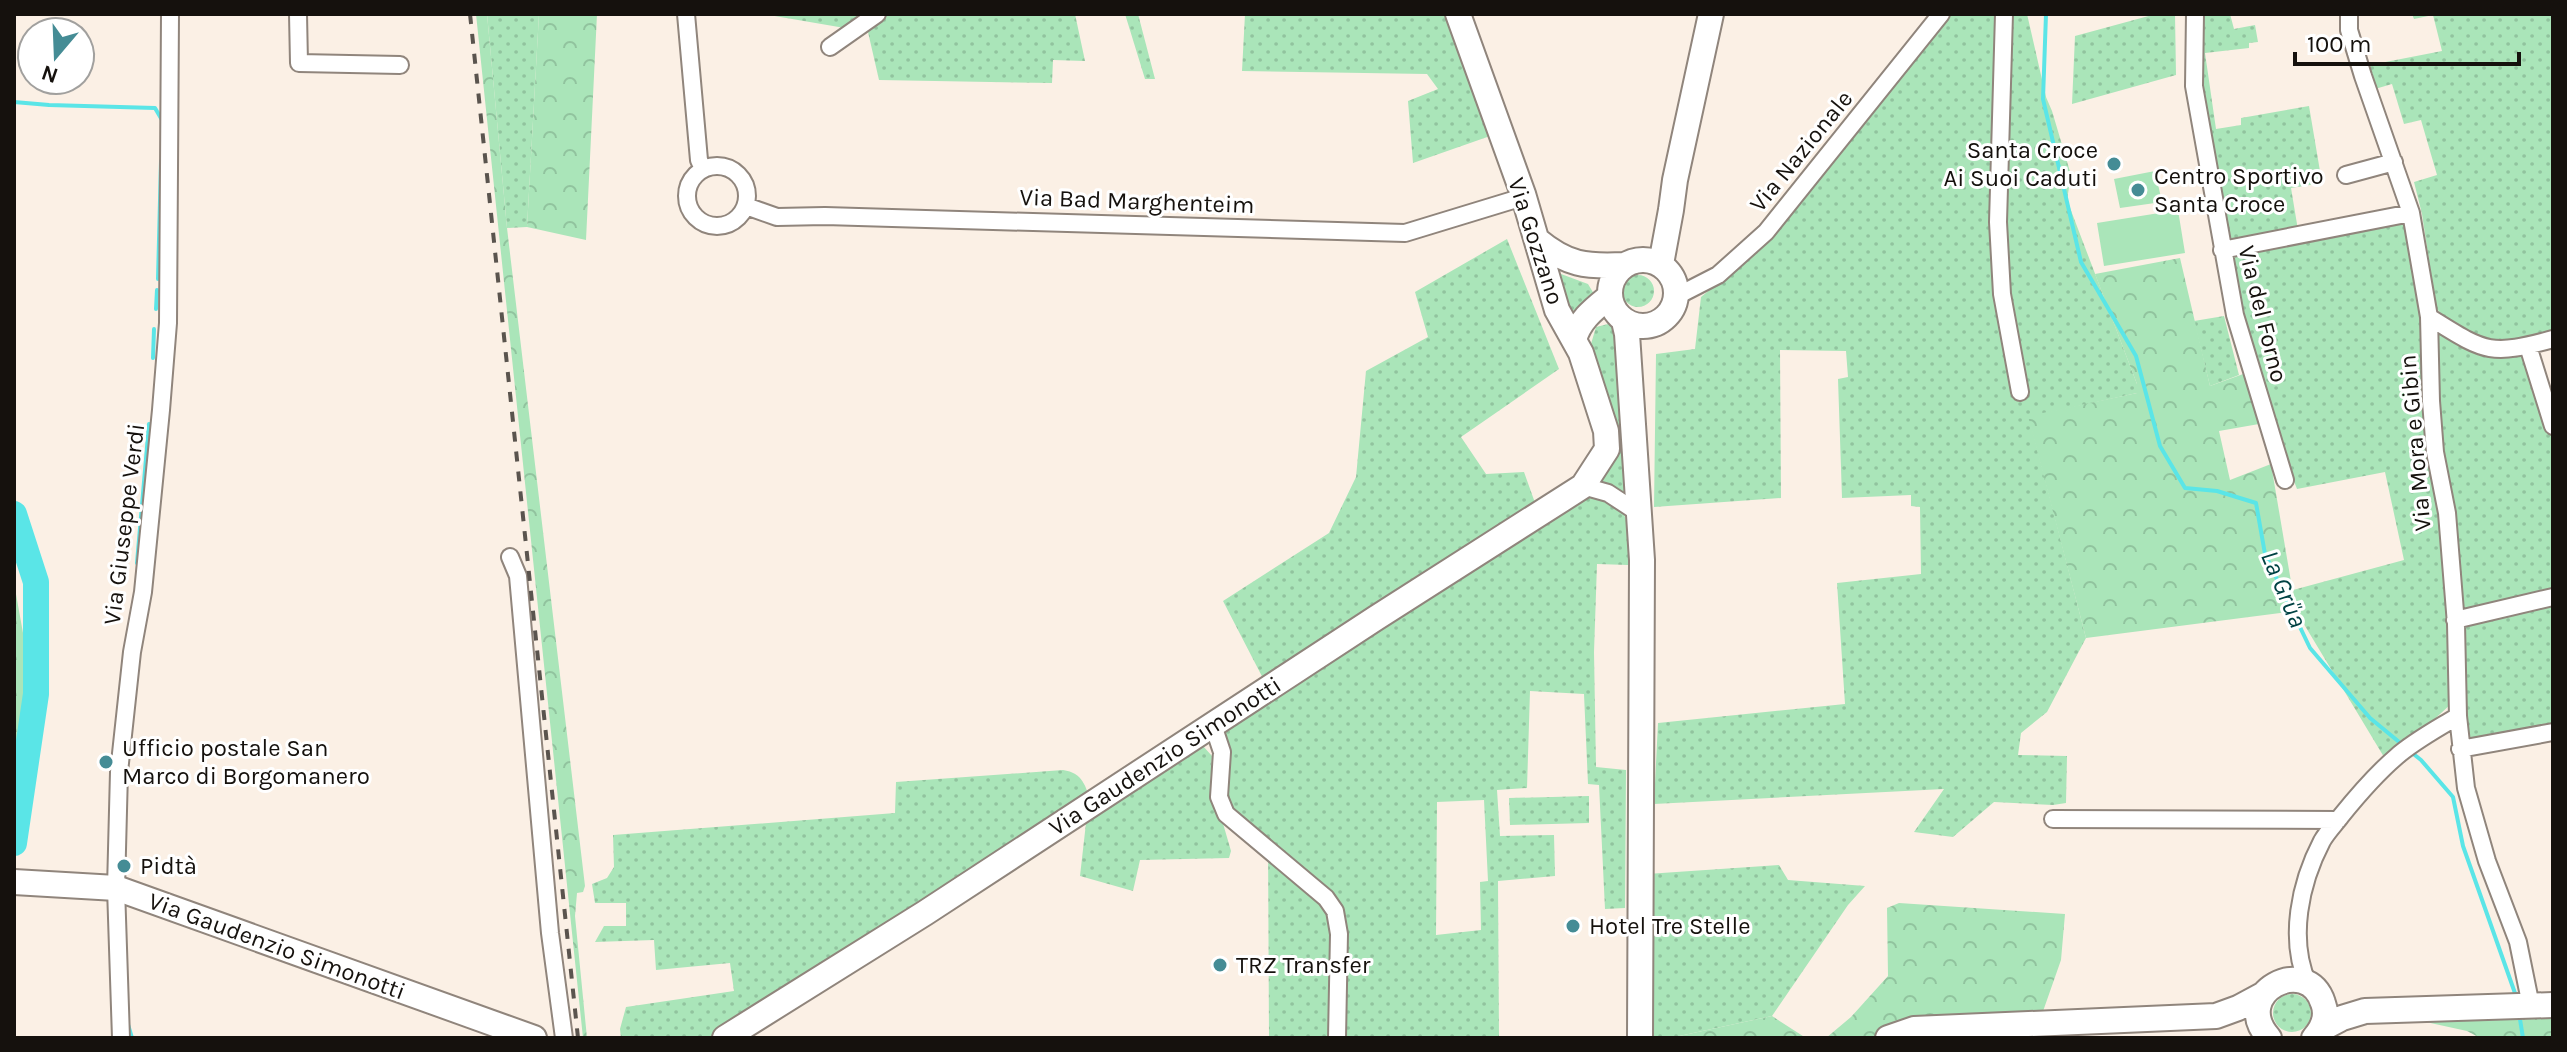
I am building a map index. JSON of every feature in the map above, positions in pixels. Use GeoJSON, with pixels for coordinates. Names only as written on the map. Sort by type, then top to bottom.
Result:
{"type":"FeatureCollection","features":[{"type":"Feature","properties":{"kind":"street","name":"Via Giuseppe Verdi"},"geometry":{"type":"LineString","coordinates":[[121,1038],[116,888],[121,739],[143,592],[168,323],[170,14]]}},
{"type":"Feature","properties":{"kind":"street"},"geometry":{"type":"LineString","coordinates":[[298,14],[299,63],[400,65]]}},
{"type":"Feature","properties":{"kind":"street"},"geometry":{"type":"LineString","coordinates":[[686,14],[699,160],[703,169]]}},
{"type":"Feature","properties":{"kind":"street"},"geometry":{"type":"LineString","coordinates":[[830,47],[877,14]]}},
{"type":"Feature","properties":{"kind":"street","name":"Via Gozzano"},"geometry":{"type":"LineString","coordinates":[[1458,14],[1523,197],[1557,310],[1577,347],[1606,431],[1607,449],[1597,465]]}},
{"type":"Feature","properties":{"kind":"street"},"geometry":{"type":"LineString","coordinates":[[1661,264],[1675,180],[1711,14]]}},
{"type":"Feature","properties":{"kind":"street","name":"Via Nazionale"},"geometry":{"type":"LineString","coordinates":[[1677,296],[1718,275],[1766,232],[1941,14]]}},
{"type":"Feature","properties":{"kind":"street"},"geometry":{"type":"LineString","coordinates":[[2004,14],[1998,222],[2002,294],[2020,392]]}},
{"type":"Feature","properties":{"kind":"street","name":"Via del Forno"},"geometry":{"type":"LineString","coordinates":[[2195,14],[2194,86],[2222,250],[2249,369],[2285,480]]}},
{"type":"Feature","properties":{"kind":"street","name":"Via Mora e Gibin"},"geometry":{"type":"LineString","coordinates":[[2349,14],[2349,30],[2363,76],[2411,213],[2429,317],[2432,414],[2435,452],[2447,513],[2460,749],[2466,788],[2487,861],[2542,1005]]}},
{"type":"Feature","properties":{"kind":"street"},"geometry":{"type":"LineString","coordinates":[[2346,175],[2394,162]]}},
{"type":"Feature","properties":{"kind":"street"},"geometry":{"type":"LineString","coordinates":[[723,166],[741,177],[746,186],[746,206],[734,221],[724,225],[705,224],[697,219],[687,202],[687,192],[689,183],[703,169],[723,166]]}},
{"type":"Feature","properties":{"kind":"street"},"geometry":{"type":"LineString","coordinates":[[1640,1038],[1640,514],[1631,386],[1621,308],[1613,279],[1643,249],[1675,180]]}},
{"type":"Feature","properties":{"kind":"street","name":"Via Bad Marghenteim"},"geometry":{"type":"LineString","coordinates":[[746,206],[777,217],[1405,233],[1523,197]]}},
{"type":"Feature","properties":{"kind":"street"},"geometry":{"type":"LineString","coordinates":[[2222,250],[2411,213]]}},
{"type":"Feature","properties":{"kind":"street"},"geometry":{"type":"LineString","coordinates":[[1537,240],[1555,254],[1592,267],[1652,260],[1661,264],[1673,278],[1677,296],[1675,305],[1664,319],[1621,308],[1547,257],[1537,240]]}},
{"type":"Feature","properties":{"kind":"street"},"geometry":{"type":"LineString","coordinates":[[1577,347],[1585,318],[1621,308]]}},
{"type":"Feature","properties":{"kind":"street"},"geometry":{"type":"LineString","coordinates":[[2429,317],[2476,346],[2514,350],[2553,339]]}},
{"type":"Feature","properties":{"kind":"street"},"geometry":{"type":"LineString","coordinates":[[2528,346],[2553,426]]}},
{"type":"Feature","properties":{"kind":"street","name":"Via Gaudenzio Simonotti"},"geometry":{"type":"LineString","coordinates":[[725,1038],[938,904],[1583,486],[1597,465]]}},
{"type":"Feature","properties":{"kind":"street"},"geometry":{"type":"LineString","coordinates":[[1583,486],[1608,493],[1640,514]]}},
{"type":"Feature","properties":{"kind":"street"},"geometry":{"type":"LineString","coordinates":[[510,557],[518,576],[550,933],[564,1038]]}},
{"type":"Feature","properties":{"kind":"street"},"geometry":{"type":"LineString","coordinates":[[2455,620],[2553,597]]}},
{"type":"Feature","properties":{"kind":"street"},"geometry":{"type":"LineString","coordinates":[[2317,1034],[2325,1010],[2299,964],[2297,941],[2301,899],[2323,838],[2370,781],[2406,750],[2458,716]]}},
{"type":"Feature","properties":{"kind":"street"},"geometry":{"type":"LineString","coordinates":[[1213,725],[1222,752],[1219,797],[1226,814],[1326,898],[1335,911],[1339,934],[1337,1038]]}},
{"type":"Feature","properties":{"kind":"street"},"geometry":{"type":"LineString","coordinates":[[2460,749],[2553,732]]}},
{"type":"Feature","properties":{"kind":"street"},"geometry":{"type":"LineString","coordinates":[[2053,819],[2338,820]]}},
{"type":"Feature","properties":{"kind":"street","name":"Via Gaudenzio Simonotti"},"geometry":{"type":"LineString","coordinates":[[14,882],[116,888],[534,1038]]}},
{"type":"Feature","properties":{"kind":"street"},"geometry":{"type":"LineString","coordinates":[[2266,1035],[2258,1017],[2259,1004],[2291,958],[2297,941]]}},
{"type":"Feature","properties":{"kind":"street"},"geometry":{"type":"LineString","coordinates":[[2216,1016],[2288,980],[2365,1011]]}},
{"type":"Feature","properties":{"kind":"street"},"geometry":{"type":"LineString","coordinates":[[2317,1034],[2342,1018],[2365,1011],[2542,1005]]}},
{"type":"Feature","properties":{"kind":"street"},"geometry":{"type":"LineString","coordinates":[[1888,1038],[1914,1029],[2216,1016],[2266,1035]]}},
{"type":"Feature","properties":{"kind":"green space"},"geometry":{"type":"Polygon","coordinates":[[[476,14],[487,14],[507,228],[585,886],[583,892],[577,893],[575,916],[587,1038],[583,1038],[476,14]]]}},
{"type":"Feature","properties":{"kind":"green space"},"geometry":{"type":"Polygon","coordinates":[[[487,14],[539,14],[527,227],[507,228],[487,14]]]}},
{"type":"Feature","properties":{"kind":"green space"},"geometry":{"type":"Polygon","coordinates":[[[539,14],[597,14],[586,240],[527,227],[539,14]]]}},
{"type":"Feature","properties":{"kind":"green space"},"geometry":{"type":"Polygon","coordinates":[[[763,14],[1075,14],[1085,61],[1053,60],[1052,83],[879,80],[868,32],[763,14]]]}},
{"type":"Feature","properties":{"kind":"green space"},"geometry":{"type":"Polygon","coordinates":[[[1125,14],[1138,14],[1155,79],[1145,79],[1125,14]]]}},
{"type":"Feature","properties":{"kind":"green space"},"geometry":{"type":"Polygon","coordinates":[[[1245,14],[1447,14],[1493,135],[1413,163],[1408,101],[1438,89],[1427,74],[1242,71],[1245,14]]]}},
{"type":"Feature","properties":{"kind":"green space"},"geometry":{"type":"Polygon","coordinates":[[[1945,14],[2002,14],[2003,294],[2006,14],[2027,14],[2046,97],[2071,175],[2067,200],[2137,384],[2137,393],[2029,417],[2086,638],[2047,712],[2021,733],[2018,755],[2067,756],[2066,803],[1994,802],[1953,837],[1914,832],[1944,789],[1654,804],[1658,723],[1845,704],[1837,583],[1921,574],[1920,507],[1911,506],[1911,495],[1842,498],[1838,379],[1848,377],[1846,351],[1780,350],[1781,498],[1654,507],[1656,354],[1695,349],[1701,297],[1743,262],[1945,14]]]}},
{"type":"Feature","properties":{"kind":"green space"},"geometry":{"type":"Polygon","coordinates":[[[2156,14],[2175,14],[2176,75],[2072,104],[2075,36],[2156,14]]]}},
{"type":"Feature","properties":{"kind":"green space"},"geometry":{"type":"Polygon","coordinates":[[[2199,14],[2230,14],[2234,29],[2255,25],[2258,42],[2249,43],[2249,48],[2205,53],[2216,129],[2241,125],[2241,118],[2309,106],[2322,183],[2291,188],[2298,230],[2225,246],[2197,87],[2199,14]]]}},
{"type":"Feature","properties":{"kind":"green space"},"geometry":{"type":"Polygon","coordinates":[[[2412,14],[2553,14],[2553,337],[2513,348],[2456,330],[2436,308],[2414,182],[2437,175],[2421,120],[2404,124],[2392,84],[2375,89],[2370,65],[2442,51],[2433,15],[2414,19],[2412,14]]]}},
{"type":"Feature","properties":{"kind":"green space","name":"Centro Sportivo Santa Croce"},"geometry":{"type":"Polygon","coordinates":[[[2155,171],[2162,202],[2120,208],[2114,179],[2155,171]]]}},
{"type":"Feature","properties":{"kind":"green space"},"geometry":{"type":"Polygon","coordinates":[[[2178,210],[2185,253],[2104,266],[2097,223],[2178,210]]]}},
{"type":"Feature","properties":{"kind":"green space"},"geometry":{"type":"Polygon","coordinates":[[[2417,216],[2461,695],[2387,762],[2296,611],[2293,590],[2404,560],[2385,472],[2297,489],[2266,409],[2226,252],[2417,216]]]}},
{"type":"Feature","properties":{"kind":"green space"},"geometry":{"type":"Polygon","coordinates":[[[1507,239],[1559,369],[1461,437],[1486,474],[1524,472],[1539,514],[1268,688],[1223,601],[1329,533],[1356,477],[1366,371],[1428,337],[1415,292],[1507,239]]]}},
{"type":"Feature","properties":{"kind":"green space"},"geometry":{"type":"Polygon","coordinates":[[[2180,258],[2210,386],[2246,373],[2259,424],[2219,431],[2230,480],[2271,464],[2296,611],[2086,638],[2028,416],[2137,393],[2137,384],[2095,274],[2180,258]]]}},
{"type":"Feature","properties":{"kind":"green space"},"geometry":{"type":"Polygon","coordinates":[[[1561,274],[1588,284],[1594,294],[1575,312],[1566,304],[1557,278],[1561,274]]]}},
{"type":"Feature","properties":{"kind":"green space"},"geometry":{"type":"Polygon","coordinates":[[[1638,275],[1649,280],[1654,291],[1649,302],[1638,307],[1627,302],[1622,291],[1627,280],[1638,275]]]}},
{"type":"Feature","properties":{"kind":"green space"},"geometry":{"type":"Polygon","coordinates":[[[2435,313],[2453,332],[2526,350],[2553,429],[2553,592],[2461,614],[2440,443],[2435,313]]]}},
{"type":"Feature","properties":{"kind":"green space"},"geometry":{"type":"Polygon","coordinates":[[[2224,316],[2239,375],[2210,386],[2194,321],[2224,316]]]}},
{"type":"Feature","properties":{"kind":"green space"},"geometry":{"type":"Polygon","coordinates":[[[1608,324],[1615,327],[1632,498],[1596,480],[1613,435],[1591,344],[1596,327],[1608,324]]]}},
{"type":"Feature","properties":{"kind":"green space"},"geometry":{"type":"Polygon","coordinates":[[[1587,493],[1613,502],[1624,514],[1628,530],[1628,565],[1597,564],[1594,652],[1596,767],[1626,770],[1625,908],[1605,909],[1599,785],[1588,784],[1584,694],[1530,691],[1527,788],[1497,790],[1500,836],[1554,835],[1555,876],[1498,881],[1499,1038],[1269,1038],[1268,838],[1235,813],[1224,794],[1230,747],[1221,724],[1428,600],[1587,493]],[[1484,800],[1437,802],[1436,935],[1481,930],[1480,882],[1488,881],[1484,800]]]}},
{"type":"Feature","properties":{"kind":"green space"},"geometry":{"type":"Polygon","coordinates":[[[14,583],[25,644],[25,717],[14,770],[14,583]]]}},
{"type":"Feature","properties":{"kind":"green space"},"geometry":{"type":"Polygon","coordinates":[[[2553,602],[2553,729],[2469,746],[2458,623],[2553,602]]]}},
{"type":"Feature","properties":{"kind":"green space"},"geometry":{"type":"Polygon","coordinates":[[[1203,746],[1212,756],[1210,787],[1215,811],[1222,820],[1231,851],[1229,858],[1140,860],[1133,891],[1080,876],[1086,823],[1192,750],[1203,746]]]}},
{"type":"Feature","properties":{"kind":"green space"},"geometry":{"type":"Polygon","coordinates":[[[1063,770],[1079,777],[1091,804],[725,1038],[621,1038],[620,1029],[626,1007],[734,991],[730,963],[656,970],[654,940],[595,942],[604,926],[626,926],[626,903],[595,903],[592,884],[607,878],[614,867],[613,835],[895,813],[896,782],[1063,770]]]}},
{"type":"Feature","properties":{"kind":"green space"},"geometry":{"type":"Polygon","coordinates":[[[1589,796],[1589,823],[1510,825],[1509,798],[1589,796]]]}},
{"type":"Feature","properties":{"kind":"green space"},"geometry":{"type":"Polygon","coordinates":[[[1779,865],[1788,880],[1865,886],[1848,905],[1772,1016],[1670,1038],[1647,1038],[1647,874],[1779,865]]]}},
{"type":"Feature","properties":{"kind":"green space"},"geometry":{"type":"Polygon","coordinates":[[[1899,903],[2065,914],[2061,960],[2041,1017],[1883,1033],[1875,1038],[1826,1038],[1851,1017],[1888,976],[1887,908],[1899,903]]]}},
{"type":"Feature","properties":{"kind":"green space"},"geometry":{"type":"Polygon","coordinates":[[[2292,994],[2305,1000],[2311,1013],[2305,1026],[2292,1032],[2279,1026],[2273,1013],[2279,1000],[2292,994]]]}},
{"type":"Feature","properties":{"kind":"green space"},"geometry":{"type":"Polygon","coordinates":[[[2553,1015],[2553,1038],[2480,1038],[2467,1031],[2403,1017],[2553,1015]]]}},
{"type":"Feature","properties":{"kind":"green space"},"geometry":{"type":"Polygon","coordinates":[[[1772,1016],[1806,1038],[1670,1038],[1772,1016]]]}},
{"type":"Feature","properties":{"kind":"waterway","name":"La Grűa"},"geometry":{"type":"LineString","coordinates":[[2046,14],[2043,99],[2081,262],[2136,356],[2160,446],[2185,488],[2217,491],[2256,503],[2265,554],[2310,648],[2370,718],[2404,746]]}},
{"type":"Feature","properties":{"kind":"waterway"},"geometry":{"type":"LineString","coordinates":[[14,102],[155,108],[162,120]]}},
{"type":"Feature","properties":{"kind":"waterway"},"geometry":{"type":"LineString","coordinates":[[158,279],[161,161]]}},
{"type":"Feature","properties":{"kind":"waterway"},"geometry":{"type":"LineString","coordinates":[[156,309],[157,290]]}},
{"type":"Feature","properties":{"kind":"waterway"},"geometry":{"type":"LineString","coordinates":[[153,358],[154,329]]}},
{"type":"Feature","properties":{"kind":"waterway"},"geometry":{"type":"LineString","coordinates":[[137,563],[149,424]]}},
{"type":"Feature","properties":{"kind":"waterway"},"geometry":{"type":"LineString","coordinates":[[14,514],[36,582],[36,694],[14,843]]}},
{"type":"Feature","properties":{"kind":"waterway","name":"La Grűa"},"geometry":{"type":"LineString","coordinates":[[2411,752],[2453,797],[2463,846],[2516,996]]}},
{"type":"Feature","properties":{"kind":"waterway","name":"La Grűa"},"geometry":{"type":"LineString","coordinates":[[2519,1013],[2523,1038]]}},
{"type":"Feature","properties":{"kind":"waterway"},"geometry":{"type":"LineString","coordinates":[[127,1021],[132,1038]]}},
{"type":"Feature","properties":{"kind":"railway"},"geometry":{"type":"LineString","coordinates":[[470,14],[578,1038]]}},
{"type":"Feature","properties":{"kind":"place","name":"Santa Croce Ai Suoi Caduti"},"geometry":{"type":"Point","coordinates":[2114,164]}},
{"type":"Feature","properties":{"kind":"place","name":"Centro Sportivo Santa Croce"},"geometry":{"type":"Point","coordinates":[2138,190]}},
{"type":"Feature","properties":{"kind":"place","name":"Ufficio postale San Marco di Borgomanero"},"geometry":{"type":"Point","coordinates":[106,762]}},
{"type":"Feature","properties":{"kind":"place","name":"Pidtà"},"geometry":{"type":"Point","coordinates":[124,866]}},
{"type":"Feature","properties":{"kind":"place","name":"Hotel Tre Stelle"},"geometry":{"type":"Point","coordinates":[1573,926]}},
{"type":"Feature","properties":{"kind":"place","name":"TRZ Transfer"},"geometry":{"type":"Point","coordinates":[1220,965]}}]}
